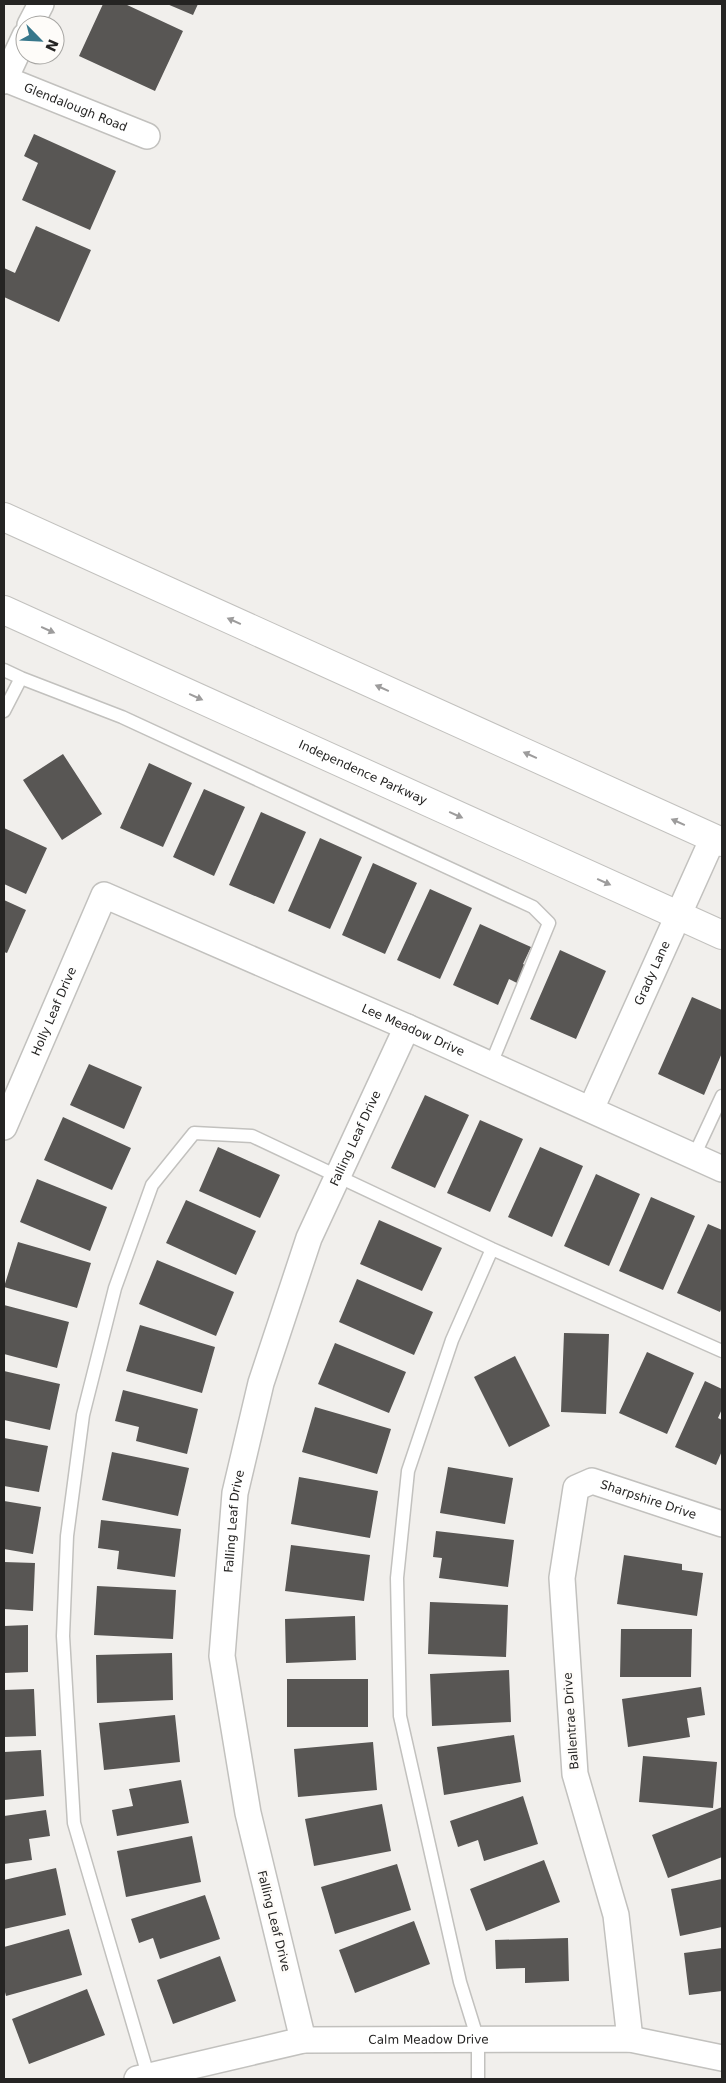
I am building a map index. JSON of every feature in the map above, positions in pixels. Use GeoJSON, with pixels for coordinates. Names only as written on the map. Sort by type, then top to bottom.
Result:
{"type":"FeatureCollection","features":[{"type":"Feature","properties":{"kind":"main road"},"geometry":{"type":"LineString","coordinates":[[4,517],[718,840]]}},
{"type":"Feature","properties":{"kind":"main road","name":"Independence Parkway"},"geometry":{"type":"LineString","coordinates":[[4,610],[722,935]]}},
{"type":"Feature","properties":{"kind":"street"},"geometry":{"type":"LineString","coordinates":[[4,80],[15,57]]}},
{"type":"Feature","properties":{"kind":"street","name":"Glendalough Road"},"geometry":{"type":"LineString","coordinates":[[4,80],[148,136]]}},
{"type":"Feature","properties":{"kind":"street","name":"Grady Lane"},"geometry":{"type":"LineString","coordinates":[[591,1109],[678,915],[718,840]]}},
{"type":"Feature","properties":{"kind":"street","name":"Lee Meadow Drive"},"geometry":{"type":"LineString","coordinates":[[104,895],[407,1026],[722,1169]]}},
{"type":"Feature","properties":{"kind":"street","name":"Holly Leaf Drive"},"geometry":{"type":"LineString","coordinates":[[4,1128],[104,895]]}},
{"type":"Feature","properties":{"kind":"street","name":"Falling Leaf Drive"},"geometry":{"type":"LineString","coordinates":[[303,2040],[248,1813],[222,1656],[235,1493],[261,1383],[309,1238],[407,1026]]}},
{"type":"Feature","properties":{"kind":"street","name":"Sharpshire Drive"},"geometry":{"type":"LineString","coordinates":[[576,1488],[592,1481],[722,1524]]}},
{"type":"Feature","properties":{"kind":"street","name":"Ballentrae Drive"},"geometry":{"type":"LineString","coordinates":[[576,1488],[562,1578],[575,1774],[616,1915],[630,2039]]}},
{"type":"Feature","properties":{"kind":"street","name":"Calm Meadow Drive"},"geometry":{"type":"LineString","coordinates":[[142,2077],[303,2040],[630,2039],[722,2058]]}},
{"type":"Feature","properties":{"kind":"lane"},"geometry":{"type":"LineString","coordinates":[[4,670],[122,717],[533,907],[549,923],[491,1064]]}},
{"type":"Feature","properties":{"kind":"lane"},"geometry":{"type":"LineString","coordinates":[[4,711],[21,678]]}},
{"type":"Feature","properties":{"kind":"lane"},"geometry":{"type":"LineString","coordinates":[[694,1156],[722,1096]]}},
{"type":"Feature","properties":{"kind":"lane"},"geometry":{"type":"LineString","coordinates":[[142,2077],[74,1823],[63,1636],[67,1536],[83,1415],[115,1288],[152,1185],[194,1133],[252,1136],[492,1249],[722,1351]]}},
{"type":"Feature","properties":{"kind":"lane"},"geometry":{"type":"LineString","coordinates":[[478,2079],[478,2040],[460,1982],[400,1716],[397,1578],[408,1471],[452,1340],[492,1249]]}},
{"type":"Feature","properties":{"kind":"building"},"geometry":{"type":"Polygon","coordinates":[[[103,4],[125,4],[183,31],[155,91],[79,56],[103,4]]]}},
{"type":"Feature","properties":{"kind":"building"},"geometry":{"type":"Polygon","coordinates":[[[167,4],[198,4],[193,15],[167,4]]]}},
{"type":"Feature","properties":{"kind":"building"},"geometry":{"type":"Polygon","coordinates":[[[34,134],[116,171],[90,230],[22,200],[38,163],[24,156],[34,134]]]}},
{"type":"Feature","properties":{"kind":"building"},"geometry":{"type":"Polygon","coordinates":[[[36,226],[91,250],[59,322],[4,297],[4,268],[15,273],[36,226]]]}},
{"type":"Feature","properties":{"kind":"building"},"geometry":{"type":"Polygon","coordinates":[[[63,754],[102,814],[62,840],[23,780],[63,754]]]}},
{"type":"Feature","properties":{"kind":"building"},"geometry":{"type":"Polygon","coordinates":[[[149,763],[192,783],[163,847],[120,828],[149,763]]]}},
{"type":"Feature","properties":{"kind":"building"},"geometry":{"type":"Polygon","coordinates":[[[204,789],[245,807],[214,876],[173,857],[204,789]]]}},
{"type":"Feature","properties":{"kind":"building"},"geometry":{"type":"Polygon","coordinates":[[[261,812],[306,832],[274,904],[229,885],[261,812]]]}},
{"type":"Feature","properties":{"kind":"building"},"geometry":{"type":"Polygon","coordinates":[[[4,828],[47,848],[26,894],[4,884],[4,828]]]}},
{"type":"Feature","properties":{"kind":"building"},"geometry":{"type":"Polygon","coordinates":[[[320,838],[362,857],[330,929],[288,911],[320,838]]]}},
{"type":"Feature","properties":{"kind":"building"},"geometry":{"type":"Polygon","coordinates":[[[373,863],[417,883],[385,954],[342,935],[373,863]]]}},
{"type":"Feature","properties":{"kind":"building"},"geometry":{"type":"Polygon","coordinates":[[[430,889],[472,908],[440,979],[397,960],[430,889]]]}},
{"type":"Feature","properties":{"kind":"building"},"geometry":{"type":"Polygon","coordinates":[[[4,900],[26,910],[7,953],[4,952],[4,900]]]}},
{"type":"Feature","properties":{"kind":"building"},"geometry":{"type":"Polygon","coordinates":[[[480,924],[531,947],[523,964],[527,966],[519,984],[509,979],[498,1005],[453,985],[480,924]]]}},
{"type":"Feature","properties":{"kind":"building"},"geometry":{"type":"Polygon","coordinates":[[[560,950],[606,971],[576,1039],[530,1019],[560,950]]]}},
{"type":"Feature","properties":{"kind":"building"},"geometry":{"type":"Polygon","coordinates":[[[692,997],[722,1010],[722,1053],[704,1095],[658,1074],[692,997]]]}},
{"type":"Feature","properties":{"kind":"building"},"geometry":{"type":"Polygon","coordinates":[[[89,1064],[142,1087],[124,1129],[70,1105],[89,1064]]]}},
{"type":"Feature","properties":{"kind":"building"},"geometry":{"type":"Polygon","coordinates":[[[425,1095],[469,1115],[435,1188],[391,1168],[425,1095]]]}},
{"type":"Feature","properties":{"kind":"building"},"geometry":{"type":"Polygon","coordinates":[[[63,1117],[131,1148],[112,1190],[44,1160],[63,1117]]]}},
{"type":"Feature","properties":{"kind":"building"},"geometry":{"type":"Polygon","coordinates":[[[480,1120],[523,1139],[490,1212],[447,1193],[480,1120]]]}},
{"type":"Feature","properties":{"kind":"building"},"geometry":{"type":"Polygon","coordinates":[[[218,1147],[280,1175],[260,1218],[199,1191],[218,1147]]]}},
{"type":"Feature","properties":{"kind":"building"},"geometry":{"type":"Polygon","coordinates":[[[540,1147],[583,1166],[552,1237],[508,1217],[540,1147]]]}},
{"type":"Feature","properties":{"kind":"building"},"geometry":{"type":"Polygon","coordinates":[[[596,1174],[640,1194],[609,1266],[564,1246],[596,1174]]]}},
{"type":"Feature","properties":{"kind":"building"},"geometry":{"type":"Polygon","coordinates":[[[37,1179],[107,1207],[90,1251],[20,1222],[37,1179]]]}},
{"type":"Feature","properties":{"kind":"building"},"geometry":{"type":"Polygon","coordinates":[[[651,1197],[695,1216],[663,1290],[619,1271],[651,1197]]]}},
{"type":"Feature","properties":{"kind":"building"},"geometry":{"type":"Polygon","coordinates":[[[186,1200],[256,1231],[236,1275],[166,1243],[186,1200]]]}},
{"type":"Feature","properties":{"kind":"building"},"geometry":{"type":"Polygon","coordinates":[[[379,1220],[442,1248],[422,1291],[360,1264],[379,1220]]]}},
{"type":"Feature","properties":{"kind":"building"},"geometry":{"type":"Polygon","coordinates":[[[708,1224],[722,1230],[722,1307],[720,1312],[677,1293],[708,1224]]]}},
{"type":"Feature","properties":{"kind":"building"},"geometry":{"type":"Polygon","coordinates":[[[18,1242],[91,1263],[77,1308],[4,1287],[18,1242]]]}},
{"type":"Feature","properties":{"kind":"building"},"geometry":{"type":"Polygon","coordinates":[[[157,1260],[234,1292],[216,1336],[139,1304],[157,1260]]]}},
{"type":"Feature","properties":{"kind":"building"},"geometry":{"type":"Polygon","coordinates":[[[357,1279],[433,1312],[414,1355],[339,1322],[357,1279]]]}},
{"type":"Feature","properties":{"kind":"building"},"geometry":{"type":"Polygon","coordinates":[[[4,1305],[69,1322],[57,1368],[4,1354],[4,1305]]]}},
{"type":"Feature","properties":{"kind":"building"},"geometry":{"type":"Polygon","coordinates":[[[140,1325],[215,1347],[202,1393],[126,1371],[140,1325]]]}},
{"type":"Feature","properties":{"kind":"building"},"geometry":{"type":"Polygon","coordinates":[[[564,1333],[609,1334],[606,1414],[561,1412],[564,1333]]]}},
{"type":"Feature","properties":{"kind":"building"},"geometry":{"type":"Polygon","coordinates":[[[335,1343],[406,1372],[389,1413],[318,1384],[335,1343]]]}},
{"type":"Feature","properties":{"kind":"building"},"geometry":{"type":"Polygon","coordinates":[[[647,1352],[694,1373],[667,1434],[619,1413],[647,1352]]]}},
{"type":"Feature","properties":{"kind":"building"},"geometry":{"type":"Polygon","coordinates":[[[515,1356],[550,1426],[509,1447],[474,1377],[515,1356]]]}},
{"type":"Feature","properties":{"kind":"building"},"geometry":{"type":"Polygon","coordinates":[[[4,1371],[60,1384],[50,1430],[4,1420],[4,1371]]]}},
{"type":"Feature","properties":{"kind":"building"},"geometry":{"type":"Polygon","coordinates":[[[705,1381],[722,1389],[722,1409],[718,1418],[722,1420],[722,1451],[716,1465],[675,1447],[705,1381]]]}},
{"type":"Feature","properties":{"kind":"building"},"geometry":{"type":"Polygon","coordinates":[[[123,1390],[198,1409],[187,1454],[136,1441],[139,1427],[115,1421],[123,1390]]]}},
{"type":"Feature","properties":{"kind":"building"},"geometry":{"type":"Polygon","coordinates":[[[315,1407],[391,1429],[377,1474],[302,1452],[315,1407]]]}},
{"type":"Feature","properties":{"kind":"building"},"geometry":{"type":"Polygon","coordinates":[[[4,1438],[48,1446],[39,1492],[4,1486],[4,1438]]]}},
{"type":"Feature","properties":{"kind":"building"},"geometry":{"type":"Polygon","coordinates":[[[112,1452],[189,1468],[178,1516],[102,1500],[112,1452]]]}},
{"type":"Feature","properties":{"kind":"building"},"geometry":{"type":"Polygon","coordinates":[[[448,1467],[513,1478],[505,1524],[440,1513],[448,1467]]]}},
{"type":"Feature","properties":{"kind":"building"},"geometry":{"type":"Polygon","coordinates":[[[299,1477],[378,1491],[370,1538],[291,1524],[299,1477]]]}},
{"type":"Feature","properties":{"kind":"building"},"geometry":{"type":"Polygon","coordinates":[[[4,1501],[41,1507],[33,1554],[4,1549],[4,1501]]]}},
{"type":"Feature","properties":{"kind":"building"},"geometry":{"type":"Polygon","coordinates":[[[101,1520],[181,1529],[175,1577],[117,1569],[119,1551],[98,1548],[101,1520]]]}},
{"type":"Feature","properties":{"kind":"building"},"geometry":{"type":"Polygon","coordinates":[[[436,1531],[514,1540],[508,1587],[439,1578],[442,1558],[433,1557],[436,1531]]]}},
{"type":"Feature","properties":{"kind":"building"},"geometry":{"type":"Polygon","coordinates":[[[291,1545],[370,1555],[364,1601],[285,1591],[291,1545]]]}},
{"type":"Feature","properties":{"kind":"building"},"geometry":{"type":"Polygon","coordinates":[[[624,1555],[682,1564],[682,1570],[703,1573],[697,1616],[617,1604],[624,1555]]]}},
{"type":"Feature","properties":{"kind":"building"},"geometry":{"type":"Polygon","coordinates":[[[4,1562],[35,1563],[33,1611],[4,1609],[4,1562]]]}},
{"type":"Feature","properties":{"kind":"building"},"geometry":{"type":"Polygon","coordinates":[[[97,1586],[176,1590],[173,1639],[94,1635],[97,1586]]]}},
{"type":"Feature","properties":{"kind":"building"},"geometry":{"type":"Polygon","coordinates":[[[430,1602],[508,1605],[506,1657],[428,1654],[430,1602]]]}},
{"type":"Feature","properties":{"kind":"building"},"geometry":{"type":"Polygon","coordinates":[[[355,1616],[356,1660],[286,1663],[285,1619],[355,1616]]]}},
{"type":"Feature","properties":{"kind":"building"},"geometry":{"type":"Polygon","coordinates":[[[28,1625],[28,1672],[4,1673],[4,1626],[28,1625]]]}},
{"type":"Feature","properties":{"kind":"building"},"geometry":{"type":"Polygon","coordinates":[[[621,1629],[692,1629],[691,1677],[620,1677],[621,1629]]]}},
{"type":"Feature","properties":{"kind":"building"},"geometry":{"type":"Polygon","coordinates":[[[172,1653],[173,1700],[97,1703],[96,1655],[172,1653]]]}},
{"type":"Feature","properties":{"kind":"building"},"geometry":{"type":"Polygon","coordinates":[[[509,1670],[511,1722],[432,1726],[430,1674],[509,1670]]]}},
{"type":"Feature","properties":{"kind":"building"},"geometry":{"type":"Polygon","coordinates":[[[287,1679],[368,1679],[368,1727],[287,1727],[287,1679]]]}},
{"type":"Feature","properties":{"kind":"building"},"geometry":{"type":"Polygon","coordinates":[[[701,1687],[705,1715],[687,1718],[690,1737],[628,1747],[622,1699],[701,1687]]]}},
{"type":"Feature","properties":{"kind":"building"},"geometry":{"type":"Polygon","coordinates":[[[34,1689],[36,1736],[4,1737],[4,1690],[34,1689]]]}},
{"type":"Feature","properties":{"kind":"building"},"geometry":{"type":"Polygon","coordinates":[[[175,1715],[180,1762],[104,1770],[99,1723],[175,1715]]]}},
{"type":"Feature","properties":{"kind":"building"},"geometry":{"type":"Polygon","coordinates":[[[514,1735],[521,1782],[444,1795],[437,1747],[514,1735]]]}},
{"type":"Feature","properties":{"kind":"building"},"geometry":{"type":"Polygon","coordinates":[[[373,1742],[377,1790],[298,1797],[294,1749],[373,1742]]]}},
{"type":"Feature","properties":{"kind":"building"},"geometry":{"type":"Polygon","coordinates":[[[41,1750],[44,1796],[4,1800],[4,1752],[41,1750]]]}},
{"type":"Feature","properties":{"kind":"building"},"geometry":{"type":"Polygon","coordinates":[[[643,1756],[717,1762],[713,1808],[639,1802],[643,1756]]]}},
{"type":"Feature","properties":{"kind":"building"},"geometry":{"type":"Polygon","coordinates":[[[181,1780],[189,1823],[117,1836],[112,1810],[133,1806],[129,1789],[181,1780]]]}},
{"type":"Feature","properties":{"kind":"building"},"geometry":{"type":"Polygon","coordinates":[[[523,1796],[538,1844],[484,1861],[478,1840],[458,1847],[450,1821],[523,1796]]]}},
{"type":"Feature","properties":{"kind":"building"},"geometry":{"type":"Polygon","coordinates":[[[382,1804],[391,1851],[314,1866],[305,1819],[382,1804]]]}},
{"type":"Feature","properties":{"kind":"building"},"geometry":{"type":"Polygon","coordinates":[[[722,1807],[722,1857],[668,1878],[652,1835],[722,1807]]]}},
{"type":"Feature","properties":{"kind":"building"},"geometry":{"type":"Polygon","coordinates":[[[46,1810],[50,1836],[29,1839],[32,1860],[4,1864],[4,1816],[46,1810]]]}},
{"type":"Feature","properties":{"kind":"building"},"geometry":{"type":"Polygon","coordinates":[[[192,1836],[201,1882],[126,1897],[117,1851],[192,1836]]]}},
{"type":"Feature","properties":{"kind":"building"},"geometry":{"type":"Polygon","coordinates":[[[544,1860],[560,1902],[486,1931],[470,1889],[544,1860]]]}},
{"type":"Feature","properties":{"kind":"building"},"geometry":{"type":"Polygon","coordinates":[[[397,1864],[411,1910],[335,1934],[321,1887],[397,1864]]]}},
{"type":"Feature","properties":{"kind":"building"},"geometry":{"type":"Polygon","coordinates":[[[56,1868],[66,1915],[4,1929],[4,1880],[56,1868]]]}},
{"type":"Feature","properties":{"kind":"building"},"geometry":{"type":"Polygon","coordinates":[[[722,1879],[722,1927],[680,1936],[671,1889],[722,1879]]]}},
{"type":"Feature","properties":{"kind":"building"},"geometry":{"type":"Polygon","coordinates":[[[205,1895],[220,1939],[160,1959],[153,1938],[139,1943],[131,1919],[205,1895]]]}},
{"type":"Feature","properties":{"kind":"building"},"geometry":{"type":"Polygon","coordinates":[[[414,1921],[430,1964],[355,1993],[339,1950],[414,1921]]]}},
{"type":"Feature","properties":{"kind":"building"},"geometry":{"type":"Polygon","coordinates":[[[69,1929],[82,1975],[6,1996],[4,1988],[4,1947],[69,1929]]]}},
{"type":"Feature","properties":{"kind":"building"},"geometry":{"type":"Polygon","coordinates":[[[568,1938],[569,1981],[525,1983],[525,1968],[496,1969],[495,1940],[568,1938]]]}},
{"type":"Feature","properties":{"kind":"building"},"geometry":{"type":"Polygon","coordinates":[[[722,1948],[722,1991],[689,1995],[684,1953],[722,1948]]]}},
{"type":"Feature","properties":{"kind":"building"},"geometry":{"type":"Polygon","coordinates":[[[220,1956],[236,2001],[173,2024],[157,1980],[220,1956]]]}},
{"type":"Feature","properties":{"kind":"building"},"geometry":{"type":"Polygon","coordinates":[[[87,1989],[105,2035],[29,2064],[12,2019],[87,1989]]]}}]}
